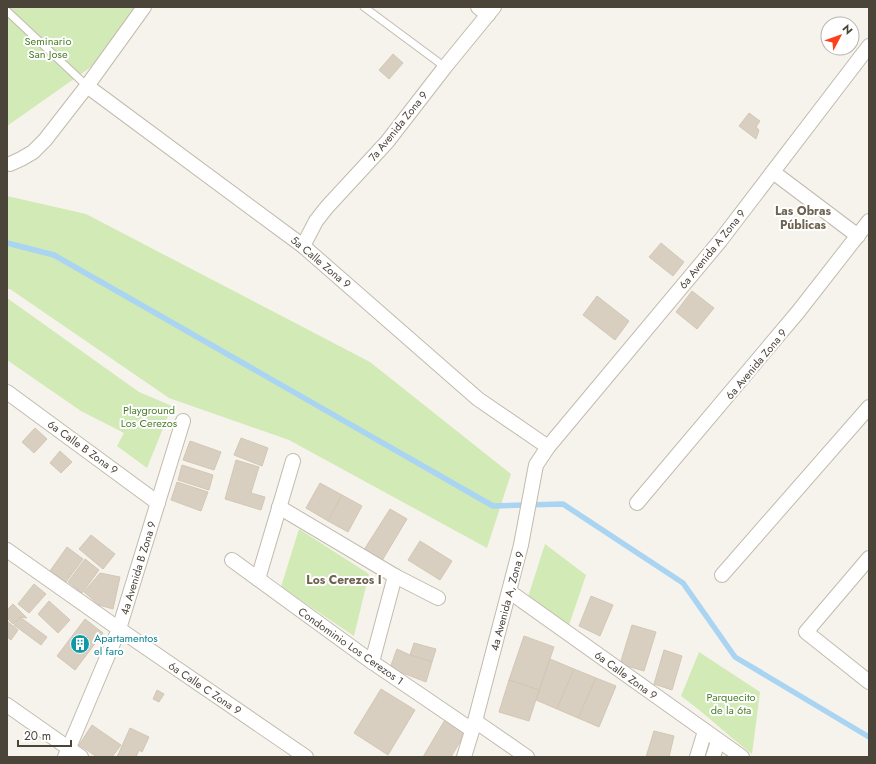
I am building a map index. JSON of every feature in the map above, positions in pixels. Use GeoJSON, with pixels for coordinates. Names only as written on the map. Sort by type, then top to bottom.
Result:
{"type":"FeatureCollection","features":[{"type":"Feature","properties":{"kind":"street"},"geometry":{"type":"LineString","coordinates":[[10,164],[33,152],[45,140],[87,86],[144,7]]}},
{"type":"Feature","properties":{"kind":"street","name":"7a Avenida Zona 9"},"geometry":{"type":"LineString","coordinates":[[303,246],[316,221],[387,142],[445,67],[486,10]]}},
{"type":"Feature","properties":{"kind":"street","name":"6a Avenida A Zona 9"},"geometry":{"type":"LineString","coordinates":[[548,447],[720,240],[869,46]]}},
{"type":"Feature","properties":{"kind":"street","name":"5a Calle Zona 9"},"geometry":{"type":"LineString","coordinates":[[87,86],[303,246],[478,399],[548,447]]}},
{"type":"Feature","properties":{"kind":"street"},"geometry":{"type":"LineString","coordinates":[[773,172],[858,236]]}},
{"type":"Feature","properties":{"kind":"street","name":"6a Avenida Zona 9"},"geometry":{"type":"LineString","coordinates":[[637,503],[794,318],[869,221]]}},
{"type":"Feature","properties":{"kind":"street","name":"6a Calle B Zona 9"},"geometry":{"type":"LineString","coordinates":[[7,392],[158,503]]}},
{"type":"Feature","properties":{"kind":"street"},"geometry":{"type":"LineString","coordinates":[[722,575],[869,407]]}},
{"type":"Feature","properties":{"kind":"street","name":"4a Avenida B Zona 9"},"geometry":{"type":"LineString","coordinates":[[67,753],[119,629],[184,421]]}},
{"type":"Feature","properties":{"kind":"street","name":"4a Avenida A, Zona 9"},"geometry":{"type":"LineString","coordinates":[[464,757],[474,726],[522,545],[536,465],[548,447]]}},
{"type":"Feature","properties":{"kind":"street"},"geometry":{"type":"LineString","coordinates":[[258,579],[293,462]]}},
{"type":"Feature","properties":{"kind":"street"},"geometry":{"type":"LineString","coordinates":[[279,507],[394,576],[438,598]]}},
{"type":"Feature","properties":{"kind":"street","name":"6a Calle C Zona 9"},"geometry":{"type":"LineString","coordinates":[[7,550],[119,629],[306,757]]}},
{"type":"Feature","properties":{"kind":"street"},"geometry":{"type":"LineString","coordinates":[[869,558],[806,632],[869,682]]}},
{"type":"Feature","properties":{"kind":"street","name":"Condominio Los Cerezos 1"},"geometry":{"type":"LineString","coordinates":[[232,560],[372,662],[474,726]]}},
{"type":"Feature","properties":{"kind":"street"},"geometry":{"type":"LineString","coordinates":[[372,662],[394,576]]}},
{"type":"Feature","properties":{"kind":"street","name":"6a Calle Zona 9"},"geometry":{"type":"LineString","coordinates":[[510,592],[742,757]]}},
{"type":"Feature","properties":{"kind":"street"},"geometry":{"type":"LineString","coordinates":[[7,705],[67,753],[81,757]]}},
{"type":"Feature","properties":{"kind":"street"},"geometry":{"type":"LineString","coordinates":[[474,726],[527,757]]}},
{"type":"Feature","properties":{"kind":"street"},"geometry":{"type":"LineString","coordinates":[[697,757],[705,731]]}},
{"type":"Feature","properties":{"kind":"street"},"geometry":{"type":"LineString","coordinates":[[713,757],[718,741]]}},
{"type":"Feature","properties":{"kind":"lane"},"geometry":{"type":"LineString","coordinates":[[364,7],[445,67]]}},
{"type":"Feature","properties":{"kind":"lane"},"geometry":{"type":"LineString","coordinates":[[7,11],[87,86]]}},
{"type":"Feature","properties":{"kind":"green space","name":"Seminario San Jose"},"geometry":{"type":"Polygon","coordinates":[[[7,7],[136,7],[91,67],[7,126],[7,7]]]}},
{"type":"Feature","properties":{"kind":"green space"},"geometry":{"type":"Polygon","coordinates":[[[7,196],[86,214],[370,362],[511,474],[487,548],[289,440],[169,398],[10,289],[7,289],[7,196]]]}},
{"type":"Feature","properties":{"kind":"green space","name":"Playground Los Cerezos"},"geometry":{"type":"Polygon","coordinates":[[[7,298],[139,392],[172,406],[147,468],[117,446],[124,433],[81,411],[7,360],[7,298]]]}},
{"type":"Feature","properties":{"kind":"green space"},"geometry":{"type":"Polygon","coordinates":[[[299,529],[369,574],[354,636],[281,587],[299,529]]]}},
{"type":"Feature","properties":{"kind":"green space"},"geometry":{"type":"Polygon","coordinates":[[[545,544],[586,575],[569,625],[528,597],[545,544]]]}},
{"type":"Feature","properties":{"kind":"green space","name":"Parquecito de la 6ta"},"geometry":{"type":"Polygon","coordinates":[[[699,652],[760,692],[752,754],[681,696],[699,652]]]}},
{"type":"Feature","properties":{"kind":"building"},"geometry":{"type":"Polygon","coordinates":[[[393,54],[403,63],[389,79],[379,70],[393,54]]]}},
{"type":"Feature","properties":{"kind":"building"},"geometry":{"type":"Polygon","coordinates":[[[749,113],[760,121],[756,127],[759,130],[756,139],[739,126],[749,113]]]}},
{"type":"Feature","properties":{"kind":"building"},"geometry":{"type":"Polygon","coordinates":[[[661,243],[684,262],[673,276],[649,257],[661,243]]]}},
{"type":"Feature","properties":{"kind":"building"},"geometry":{"type":"Polygon","coordinates":[[[692,291],[714,308],[697,329],[676,312],[692,291]]]}},
{"type":"Feature","properties":{"kind":"building"},"geometry":{"type":"Polygon","coordinates":[[[597,296],[629,321],[615,340],[583,315],[597,296]]]}},
{"type":"Feature","properties":{"kind":"building"},"geometry":{"type":"Polygon","coordinates":[[[35,428],[47,439],[34,453],[22,442],[35,428]]]}},
{"type":"Feature","properties":{"kind":"building"},"geometry":{"type":"Polygon","coordinates":[[[241,438],[268,448],[262,466],[234,455],[241,438]]]}},
{"type":"Feature","properties":{"kind":"building"},"geometry":{"type":"Polygon","coordinates":[[[190,441],[221,452],[214,470],[183,460],[190,441]]]}},
{"type":"Feature","properties":{"kind":"building"},"geometry":{"type":"Polygon","coordinates":[[[60,451],[72,462],[61,473],[50,463],[60,451]]]}},
{"type":"Feature","properties":{"kind":"building"},"geometry":{"type":"Polygon","coordinates":[[[236,460],[259,467],[251,493],[265,497],[261,510],[225,499],[236,460]]]}},
{"type":"Feature","properties":{"kind":"building"},"geometry":{"type":"Polygon","coordinates":[[[182,465],[213,475],[209,490],[178,480],[182,465]]]}},
{"type":"Feature","properties":{"kind":"building"},"geometry":{"type":"Polygon","coordinates":[[[177,482],[208,492],[201,511],[171,500],[177,482]]]}},
{"type":"Feature","properties":{"kind":"building"},"geometry":{"type":"Polygon","coordinates":[[[320,483],[342,495],[328,521],[306,508],[320,483]]]}},
{"type":"Feature","properties":{"kind":"building"},"geometry":{"type":"Polygon","coordinates":[[[342,495],[362,506],[348,532],[328,521],[342,495]]]}},
{"type":"Feature","properties":{"kind":"building"},"geometry":{"type":"Polygon","coordinates":[[[390,509],[407,519],[380,564],[362,553],[390,509]]]}},
{"type":"Feature","properties":{"kind":"building"},"geometry":{"type":"Polygon","coordinates":[[[91,535],[115,554],[103,569],[79,549],[91,535]]]}},
{"type":"Feature","properties":{"kind":"building"},"geometry":{"type":"Polygon","coordinates":[[[420,541],[452,561],[440,580],[408,560],[420,541]]]}},
{"type":"Feature","properties":{"kind":"building"},"geometry":{"type":"Polygon","coordinates":[[[67,547],[83,559],[66,582],[50,571],[67,547]]]}},
{"type":"Feature","properties":{"kind":"building"},"geometry":{"type":"Polygon","coordinates":[[[85,559],[99,570],[82,593],[68,582],[85,559]]]}},
{"type":"Feature","properties":{"kind":"building"},"geometry":{"type":"Polygon","coordinates":[[[100,573],[120,577],[113,609],[99,605],[84,592],[100,573]]]}},
{"type":"Feature","properties":{"kind":"building"},"geometry":{"type":"Polygon","coordinates":[[[34,584],[46,594],[29,613],[18,604],[34,584]]]}},
{"type":"Feature","properties":{"kind":"building"},"geometry":{"type":"Polygon","coordinates":[[[591,596],[613,605],[600,636],[579,626],[591,596]]]}},
{"type":"Feature","properties":{"kind":"building"},"geometry":{"type":"Polygon","coordinates":[[[49,601],[70,620],[58,633],[38,614],[49,601]]]}},
{"type":"Feature","properties":{"kind":"building"},"geometry":{"type":"Polygon","coordinates":[[[13,604],[27,618],[20,617],[13,624],[7,618],[7,610],[13,604]]]}},
{"type":"Feature","properties":{"kind":"building"},"geometry":{"type":"Polygon","coordinates":[[[20,617],[47,637],[41,645],[14,625],[20,617]]]}},
{"type":"Feature","properties":{"kind":"building","name":"Apartamentos el faro"},"geometry":{"type":"Polygon","coordinates":[[[85,619],[103,633],[75,670],[57,656],[85,619]]]}},
{"type":"Feature","properties":{"kind":"building"},"geometry":{"type":"Polygon","coordinates":[[[7,621],[18,630],[11,640],[7,637],[7,621]]]}},
{"type":"Feature","properties":{"kind":"building"},"geometry":{"type":"Polygon","coordinates":[[[632,625],[656,632],[644,671],[620,664],[632,625]]]}},
{"type":"Feature","properties":{"kind":"building"},"geometry":{"type":"Polygon","coordinates":[[[524,636],[554,647],[539,690],[509,680],[524,636]]]}},
{"type":"Feature","properties":{"kind":"building"},"geometry":{"type":"Polygon","coordinates":[[[414,643],[436,649],[432,662],[410,655],[414,643]]]}},
{"type":"Feature","properties":{"kind":"building"},"geometry":{"type":"Polygon","coordinates":[[[397,649],[432,662],[426,682],[390,668],[397,649]]]}},
{"type":"Feature","properties":{"kind":"building"},"geometry":{"type":"Polygon","coordinates":[[[664,650],[682,656],[672,690],[654,684],[664,650]]]}},
{"type":"Feature","properties":{"kind":"building"},"geometry":{"type":"Polygon","coordinates":[[[550,659],[574,669],[557,709],[536,700],[550,659]]]}},
{"type":"Feature","properties":{"kind":"building"},"geometry":{"type":"Polygon","coordinates":[[[574,669],[596,678],[578,718],[557,709],[574,669]]]}},
{"type":"Feature","properties":{"kind":"building"},"geometry":{"type":"Polygon","coordinates":[[[596,678],[616,686],[599,727],[578,718],[596,678]]]}},
{"type":"Feature","properties":{"kind":"building"},"geometry":{"type":"Polygon","coordinates":[[[509,680],[539,690],[529,721],[499,712],[509,680]]]}},
{"type":"Feature","properties":{"kind":"building"},"geometry":{"type":"Polygon","coordinates":[[[381,689],[415,710],[388,755],[354,733],[381,689]]]}},
{"type":"Feature","properties":{"kind":"building"},"geometry":{"type":"Polygon","coordinates":[[[157,690],[164,694],[159,702],[153,699],[157,690]]]}},
{"type":"Feature","properties":{"kind":"building"},"geometry":{"type":"Polygon","coordinates":[[[446,718],[467,730],[451,757],[423,757],[446,718]]]}},
{"type":"Feature","properties":{"kind":"building"},"geometry":{"type":"Polygon","coordinates":[[[92,725],[121,745],[112,757],[97,757],[79,745],[92,725]]]}},
{"type":"Feature","properties":{"kind":"building"},"geometry":{"type":"Polygon","coordinates":[[[130,728],[149,737],[142,752],[139,750],[136,757],[117,757],[130,728]]]}},
{"type":"Feature","properties":{"kind":"building"},"geometry":{"type":"Polygon","coordinates":[[[654,731],[674,736],[669,757],[646,757],[654,731]]]}},
{"type":"Feature","properties":{"kind":"waterway"},"geometry":{"type":"LineString","coordinates":[[7,243],[54,255],[493,506],[563,504],[683,583],[735,657],[869,737]]}},
{"type":"Feature","properties":{"kind":"place","name":"Apartamentos el faro"},"geometry":{"type":"Point","coordinates":[80,644]}},
{"type":"Feature","properties":{"kind":"district","name":"Las Obras Públicas"},"geometry":{"type":"Point","coordinates":[803,218]}},
{"type":"Feature","properties":{"kind":"district","name":"Los Cerezos I"},"geometry":{"type":"Point","coordinates":[344,580]}}]}
